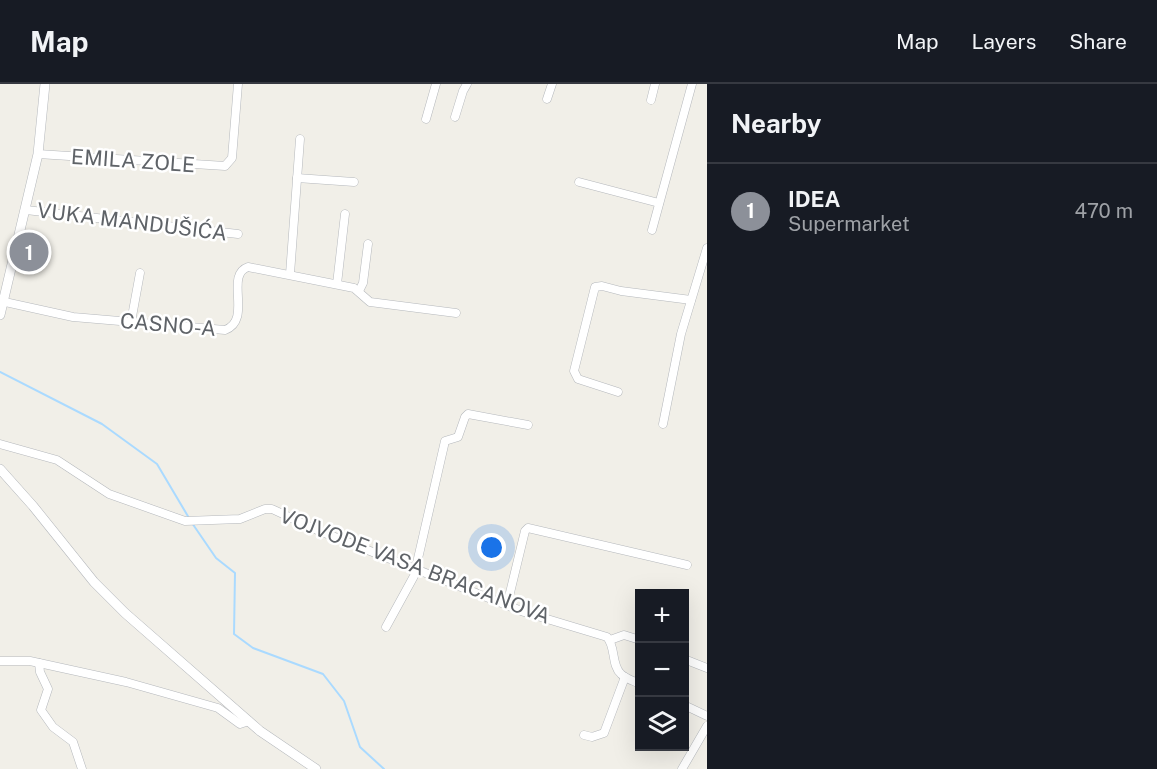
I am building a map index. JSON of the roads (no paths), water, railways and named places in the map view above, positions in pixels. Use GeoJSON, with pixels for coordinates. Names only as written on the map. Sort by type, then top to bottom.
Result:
{"type":"FeatureCollection","features":[{"type":"Feature","properties":{"kind":"street"},"geometry":{"type":"LineString","coordinates":[[0,315],[1,301],[26,210],[38,154],[45,84]]}},
{"type":"Feature","properties":{"kind":"street","name":"EMILA ZOLE"},"geometry":{"type":"LineString","coordinates":[[38,154],[192,165],[228,165],[232,158],[238,84]]}},
{"type":"Feature","properties":{"kind":"street"},"geometry":{"type":"LineString","coordinates":[[426,119],[436,84]]}},
{"type":"Feature","properties":{"kind":"street"},"geometry":{"type":"LineString","coordinates":[[455,117],[467,84]]}},
{"type":"Feature","properties":{"kind":"street"},"geometry":{"type":"LineString","coordinates":[[547,99],[552,84]]}},
{"type":"Feature","properties":{"kind":"street"},"geometry":{"type":"LineString","coordinates":[[651,100],[656,84]]}},
{"type":"Feature","properties":{"kind":"street"},"geometry":{"type":"LineString","coordinates":[[652,231],[692,84]]}},
{"type":"Feature","properties":{"kind":"street"},"geometry":{"type":"LineString","coordinates":[[290,274],[300,139]]}},
{"type":"Feature","properties":{"kind":"street"},"geometry":{"type":"LineString","coordinates":[[297,178],[354,182]]}},
{"type":"Feature","properties":{"kind":"street"},"geometry":{"type":"LineString","coordinates":[[579,182],[659,202]]}},
{"type":"Feature","properties":{"kind":"street","name":"VUKA MANDUŠIĆA"},"geometry":{"type":"LineString","coordinates":[[26,210],[238,234]]}},
{"type":"Feature","properties":{"kind":"street"},"geometry":{"type":"LineString","coordinates":[[337,284],[345,214]]}},
{"type":"Feature","properties":{"kind":"street"},"geometry":{"type":"LineString","coordinates":[[359,291],[363,283],[368,244]]}},
{"type":"Feature","properties":{"kind":"street"},"geometry":{"type":"LineString","coordinates":[[663,424],[675,361],[707,248]]}},
{"type":"Feature","properties":{"kind":"street","name":"CASNO-A"},"geometry":{"type":"LineString","coordinates":[[1,301],[63,315],[225,330],[233,326],[237,319],[239,275],[243,269],[250,267],[337,284],[359,291],[366,300],[376,304],[456,313]]}},
{"type":"Feature","properties":{"kind":"street"},"geometry":{"type":"LineString","coordinates":[[131,322],[140,273]]}},
{"type":"Feature","properties":{"kind":"street"},"geometry":{"type":"LineString","coordinates":[[618,392],[582,381],[574,373],[595,287],[691,300]]}},
{"type":"Feature","properties":{"kind":"street"},"geometry":{"type":"LineString","coordinates":[[386,627],[414,576],[446,440],[458,437],[468,414],[528,425]]}},
{"type":"Feature","properties":{"kind":"street","name":"VOJVODE VASA BRACANOVA"},"geometry":{"type":"LineString","coordinates":[[0,444],[57,460],[109,494],[184,521],[240,519],[268,509],[507,605],[603,635],[610,640]]}},
{"type":"Feature","properties":{"kind":"street"},"geometry":{"type":"LineString","coordinates":[[0,469],[94,582],[133,620],[249,721],[316,769]]}},
{"type":"Feature","properties":{"kind":"street"},"geometry":{"type":"LineString","coordinates":[[507,605],[525,531],[528,528],[687,565]]}},
{"type":"Feature","properties":{"kind":"street"},"geometry":{"type":"LineString","coordinates":[[635,639],[624,635],[610,640],[618,670],[635,682]]}},
{"type":"Feature","properties":{"kind":"street"},"geometry":{"type":"LineString","coordinates":[[0,661],[18,659],[126,682],[218,708],[240,724],[249,721]]}},
{"type":"Feature","properties":{"kind":"street"},"geometry":{"type":"LineString","coordinates":[[689,661],[707,668]]}},
{"type":"Feature","properties":{"kind":"street"},"geometry":{"type":"LineString","coordinates":[[39,663],[40,672],[48,689],[41,710],[53,727],[73,742],[82,769]]}},
{"type":"Feature","properties":{"kind":"street"},"geometry":{"type":"LineString","coordinates":[[584,735],[592,737],[604,733],[625,677]]}},
{"type":"Feature","properties":{"kind":"street"},"geometry":{"type":"LineString","coordinates":[[689,707],[707,716]]}},
{"type":"Feature","properties":{"kind":"street"},"geometry":{"type":"LineString","coordinates":[[682,769],[707,726]]}},
{"type":"Feature","properties":{"kind":"waterway"},"geometry":{"type":"LineString","coordinates":[[0,372],[102,424],[157,464],[189,518]]}},
{"type":"Feature","properties":{"kind":"waterway"},"geometry":{"type":"LineString","coordinates":[[192,523],[216,558],[235,573],[234,634],[253,648],[323,674],[344,701],[360,747],[384,769]]}},
{"type":"Feature","properties":{"kind":"place","name":"IDEA"},"geometry":{"type":"Point","coordinates":[29,252]}}]}
